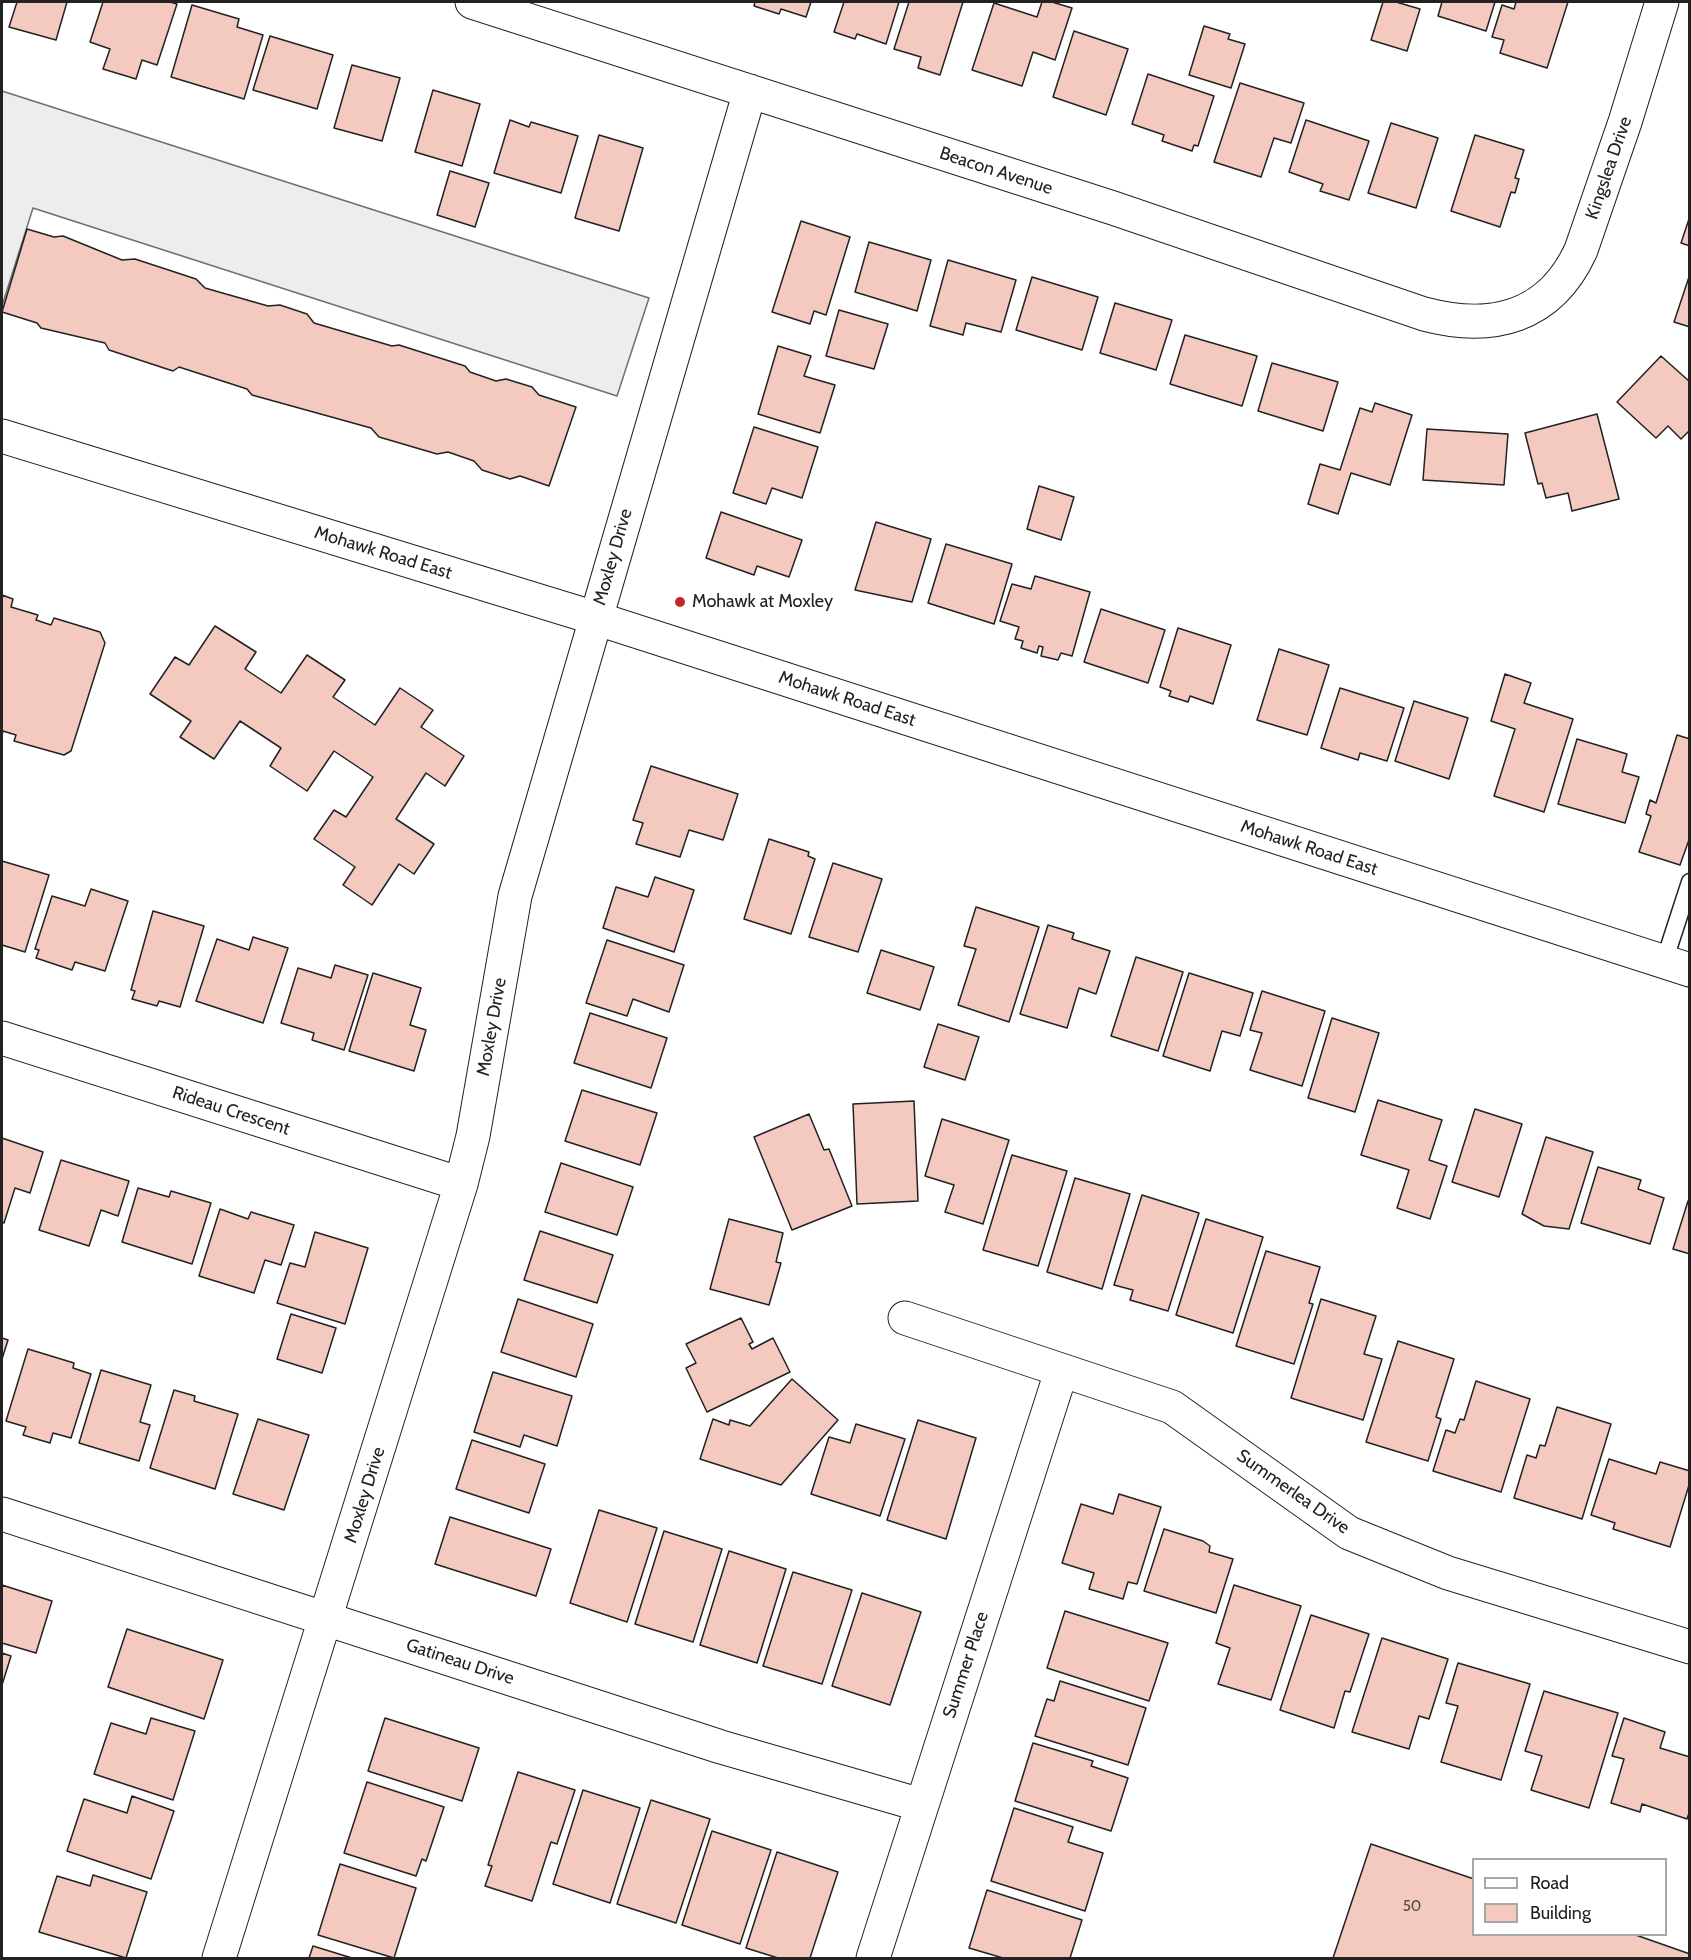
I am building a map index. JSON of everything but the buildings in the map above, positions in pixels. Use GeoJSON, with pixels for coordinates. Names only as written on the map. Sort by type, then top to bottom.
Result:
{"type":"FeatureCollection","features":[{"type":"Feature","properties":{"kind":"street","name":"Beacon Avenue"},"geometry":{"type":"LineString","coordinates":[[472,2],[1101,205],[1424,314],[1453,320],[1482,322],[1522,313]]}},
{"type":"Feature","properties":{"kind":"street","name":"Kingslea Drive"},"geometry":{"type":"LineString","coordinates":[[1522,313],[1557,286],[1571,269],[1581,250],[1625,122],[1662,2]]}},
{"type":"Feature","properties":{"kind":"street","name":"Moxley Drive"},"geometry":{"type":"LineString","coordinates":[[219,1959],[461,1185],[473,1136],[515,896],[594,618],[750,91]]}},
{"type":"Feature","properties":{"kind":"street","name":"Mohawk Road East"},"geometry":{"type":"LineString","coordinates":[[2,436],[594,618],[1677,966]]}},
{"type":"Feature","properties":{"kind":"street","name":"Rideau Crescent"},"geometry":{"type":"LineString","coordinates":[[2,1038],[461,1185]]}},
{"type":"Feature","properties":{"kind":"street","name":"Summerlea Drive"},"geometry":{"type":"LineString","coordinates":[[905,1318],[1061,1372],[1089,1378],[1172,1407],[1349,1533],[1448,1573],[1689,1647]]}},
{"type":"Feature","properties":{"kind":"street","name":"Summer Place"},"geometry":{"type":"LineString","coordinates":[[873,1959],[1061,1372]]}},
{"type":"Feature","properties":{"kind":"street","name":"Gatineau Drive"},"geometry":{"type":"LineString","coordinates":[[2,1514],[721,1747],[921,1805]]}},
{"type":"Feature","properties":{"kind":"lane"},"geometry":{"type":"LineString","coordinates":[[1677,966],[1689,882]]}},
{"type":"Feature","properties":{"kind":"shaded area"},"geometry":{"type":"Polygon","coordinates":[[[2,91],[649,298],[617,396],[33,208],[2,306],[2,91]]]}},
{"type":"Feature","properties":{"kind":"place","name":"Mohawk at Moxley"},"geometry":{"type":"Point","coordinates":[680,602]}}]}
